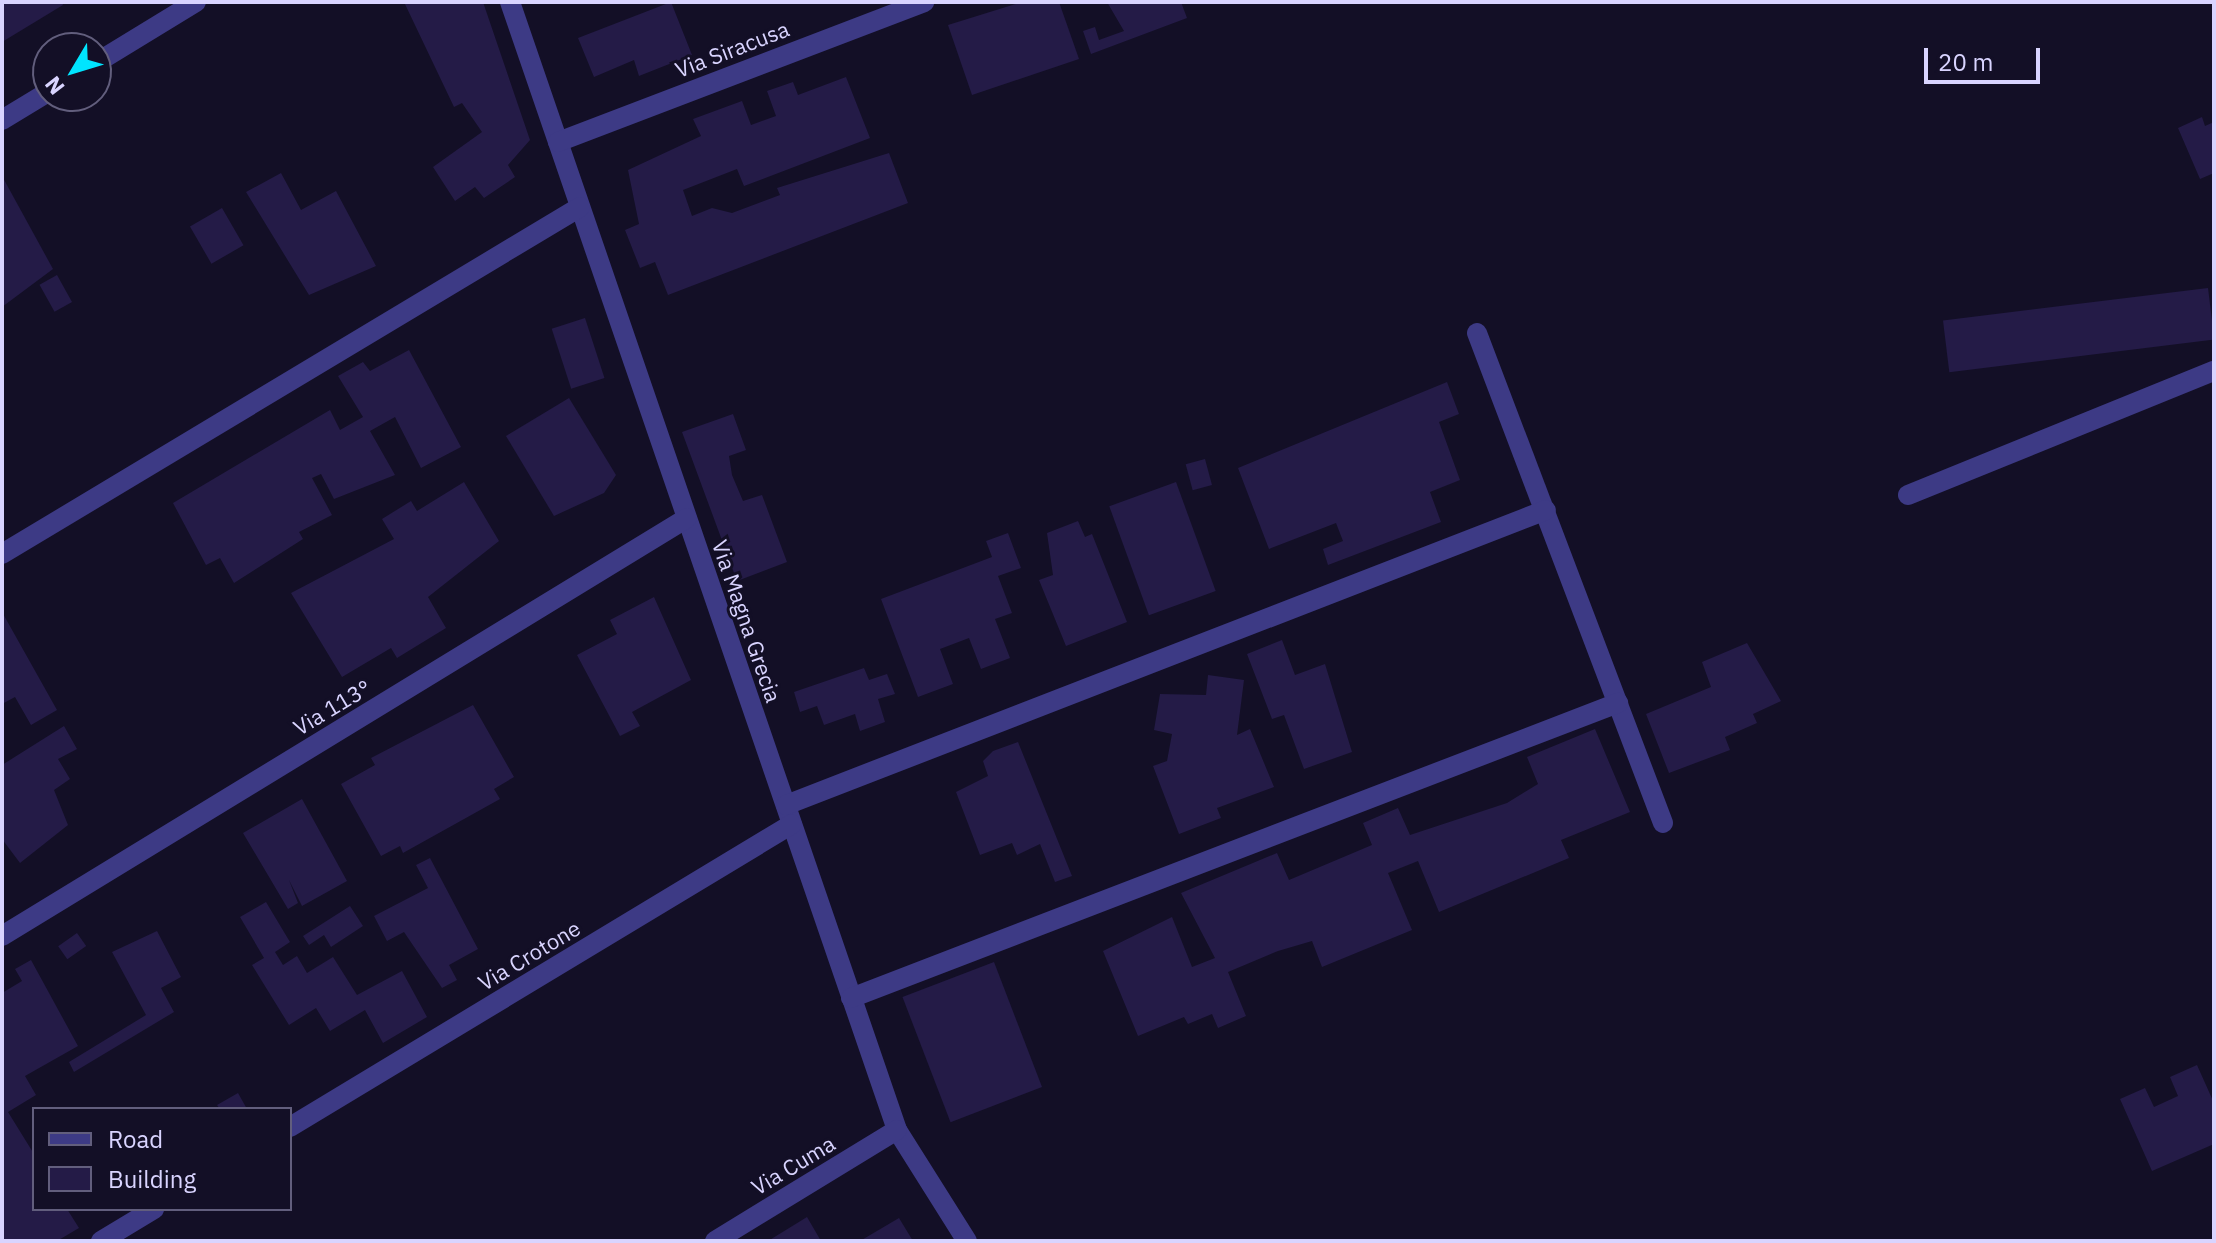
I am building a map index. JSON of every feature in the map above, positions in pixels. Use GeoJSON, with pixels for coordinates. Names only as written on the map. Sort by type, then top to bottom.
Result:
{"type":"FeatureCollection","features":[{"type":"Feature","properties":{"kind":"street"},"geometry":{"type":"LineString","coordinates":[[112,53],[196,2]]}},
{"type":"Feature","properties":{"kind":"street","name":"Via Siracusa"},"geometry":{"type":"LineString","coordinates":[[558,142],[924,2]]}},
{"type":"Feature","properties":{"kind":"street","name":"Via Magna Grecia"},"geometry":{"type":"LineString","coordinates":[[516,4],[558,142],[897,1130],[967,1241]]}},
{"type":"Feature","properties":{"kind":"street"},"geometry":{"type":"LineString","coordinates":[[2,120],[32,102]]}},
{"type":"Feature","properties":{"kind":"street"},"geometry":{"type":"LineString","coordinates":[[2,554],[580,207]]}},
{"type":"Feature","properties":{"kind":"street"},"geometry":{"type":"LineString","coordinates":[[1477,333],[1663,823]]}},
{"type":"Feature","properties":{"kind":"street"},"geometry":{"type":"LineString","coordinates":[[1908,495],[2214,371]]}},
{"type":"Feature","properties":{"kind":"street","name":"Via Crotone"},"geometry":{"type":"LineString","coordinates":[[292,1126],[789,815],[1546,510]]}},
{"type":"Feature","properties":{"kind":"street","name":"Via 113°"},"geometry":{"type":"LineString","coordinates":[[2,936],[687,518]]}},
{"type":"Feature","properties":{"kind":"street"},"geometry":{"type":"LineString","coordinates":[[851,998],[1618,703]]}},
{"type":"Feature","properties":{"kind":"street","name":"Via Cuma"},"geometry":{"type":"LineString","coordinates":[[715,1241],[897,1130]]}},
{"type":"Feature","properties":{"kind":"street"},"geometry":{"type":"LineString","coordinates":[[101,1241],[151,1211]]}},
{"type":"Feature","properties":{"kind":"building"},"geometry":{"type":"Polygon","coordinates":[[[2,2],[62,2],[63,5],[2,42],[2,2]]]}},
{"type":"Feature","properties":{"kind":"building"},"geometry":{"type":"Polygon","coordinates":[[[404,2],[483,2],[530,140],[508,165],[515,177],[484,198],[475,187],[455,201],[433,167],[482,132],[462,103],[454,107],[404,2]]]}},
{"type":"Feature","properties":{"kind":"building"},"geometry":{"type":"Polygon","coordinates":[[[671,2],[692,55],[639,76],[634,60],[594,77],[578,38],[671,2]]]}},
{"type":"Feature","properties":{"kind":"building"},"geometry":{"type":"Polygon","coordinates":[[[1022,2],[1059,2],[1079,59],[972,95],[948,25],[1022,2]]]}},
{"type":"Feature","properties":{"kind":"building"},"geometry":{"type":"Polygon","coordinates":[[[1107,2],[1181,2],[1187,18],[1091,54],[1083,31],[1095,27],[1099,40],[1124,31],[1107,2]]]}},
{"type":"Feature","properties":{"kind":"building"},"geometry":{"type":"Polygon","coordinates":[[[846,77],[870,138],[744,186],[737,169],[683,190],[692,216],[712,208],[732,213],[780,195],[777,188],[889,153],[908,203],[668,295],[655,262],[640,268],[625,230],[639,224],[628,170],[701,136],[693,119],[742,101],[751,125],[776,116],[767,91],[793,82],[798,95],[846,77]]]}},
{"type":"Feature","properties":{"kind":"building"},"geometry":{"type":"Polygon","coordinates":[[[2202,117],[2205,126],[2214,122],[2214,173],[2200,179],[2178,128],[2202,117]]]}},
{"type":"Feature","properties":{"kind":"building"},"geometry":{"type":"Polygon","coordinates":[[[281,173],[301,210],[336,191],[376,266],[309,295],[246,192],[281,173]]]}},
{"type":"Feature","properties":{"kind":"building"},"geometry":{"type":"Polygon","coordinates":[[[2,176],[53,269],[2,307],[2,176]]]}},
{"type":"Feature","properties":{"kind":"building"},"geometry":{"type":"Polygon","coordinates":[[[222,208],[243,245],[211,264],[190,226],[222,208]]]}},
{"type":"Feature","properties":{"kind":"building"},"geometry":{"type":"Polygon","coordinates":[[[57,275],[72,302],[55,312],[40,285],[57,275]]]}},
{"type":"Feature","properties":{"kind":"building"},"geometry":{"type":"Polygon","coordinates":[[[2208,288],[2214,340],[1949,372],[1943,321],[2208,288]]]}},
{"type":"Feature","properties":{"kind":"building"},"geometry":{"type":"Polygon","coordinates":[[[585,318],[604,378],[571,389],[552,329],[585,318]]]}},
{"type":"Feature","properties":{"kind":"building"},"geometry":{"type":"Polygon","coordinates":[[[409,350],[461,447],[421,468],[395,417],[370,431],[395,475],[334,499],[321,474],[312,478],[332,515],[299,532],[303,539],[234,583],[220,558],[206,565],[173,503],[330,410],[340,430],[363,417],[338,376],[363,362],[370,371],[409,350]]]}},
{"type":"Feature","properties":{"kind":"building"},"geometry":{"type":"Polygon","coordinates":[[[1447,382],[1459,414],[1439,422],[1460,480],[1430,492],[1441,522],[1328,565],[1323,549],[1343,541],[1336,523],[1269,549],[1238,468],[1447,382]]]}},
{"type":"Feature","properties":{"kind":"building"},"geometry":{"type":"Polygon","coordinates":[[[569,398],[616,475],[604,493],[554,516],[506,436],[569,398]]]}},
{"type":"Feature","properties":{"kind":"building"},"geometry":{"type":"Polygon","coordinates":[[[733,414],[746,450],[729,456],[732,475],[743,501],[762,495],[787,562],[737,581],[682,432],[733,414]]]}},
{"type":"Feature","properties":{"kind":"building"},"geometry":{"type":"Polygon","coordinates":[[[1205,459],[1212,485],[1193,490],[1186,464],[1205,459]]]}},
{"type":"Feature","properties":{"kind":"building"},"geometry":{"type":"Polygon","coordinates":[[[464,482],[499,541],[428,597],[446,628],[397,658],[391,648],[342,677],[291,593],[394,539],[382,519],[411,501],[417,511],[464,482]]]}},
{"type":"Feature","properties":{"kind":"building"},"geometry":{"type":"Polygon","coordinates":[[[1176,482],[1216,591],[1149,615],[1109,506],[1176,482]]]}},
{"type":"Feature","properties":{"kind":"building"},"geometry":{"type":"Polygon","coordinates":[[[1078,521],[1085,537],[1092,534],[1127,622],[1066,646],[1039,580],[1053,575],[1047,533],[1078,521]]]}},
{"type":"Feature","properties":{"kind":"building"},"geometry":{"type":"Polygon","coordinates":[[[1008,533],[1021,568],[998,576],[1012,613],[995,619],[1010,658],[981,669],[969,638],[940,649],[953,684],[918,697],[881,599],[992,557],[986,541],[1008,533]]]}},
{"type":"Feature","properties":{"kind":"building"},"geometry":{"type":"Polygon","coordinates":[[[654,597],[691,680],[632,712],[640,726],[620,736],[577,655],[617,634],[610,620],[654,597]]]}},
{"type":"Feature","properties":{"kind":"building"},"geometry":{"type":"Polygon","coordinates":[[[2,612],[57,710],[31,725],[15,697],[2,704],[2,612]]]}},
{"type":"Feature","properties":{"kind":"building"},"geometry":{"type":"Polygon","coordinates":[[[1282,640],[1295,675],[1325,664],[1352,752],[1304,769],[1284,715],[1272,719],[1247,654],[1282,640]]]}},
{"type":"Feature","properties":{"kind":"building"},"geometry":{"type":"Polygon","coordinates":[[[1747,643],[1781,701],[1753,714],[1757,723],[1725,737],[1730,750],[1669,773],[1646,714],[1711,687],[1702,662],[1747,643]]]}},
{"type":"Feature","properties":{"kind":"building"},"geometry":{"type":"Polygon","coordinates":[[[864,668],[869,680],[887,674],[895,694],[878,699],[885,722],[860,731],[855,714],[824,725],[817,706],[800,712],[794,692],[864,668]]]}},
{"type":"Feature","properties":{"kind":"building"},"geometry":{"type":"Polygon","coordinates":[[[1208,675],[1244,680],[1237,735],[1250,729],[1274,787],[1217,808],[1221,818],[1179,834],[1153,766],[1167,761],[1172,734],[1154,730],[1160,694],[1206,695],[1208,675]]]}},
{"type":"Feature","properties":{"kind":"building"},"geometry":{"type":"Polygon","coordinates":[[[473,705],[514,777],[494,789],[500,799],[403,853],[400,846],[381,856],[341,784],[375,765],[371,758],[473,705]]]}},
{"type":"Feature","properties":{"kind":"building"},"geometry":{"type":"Polygon","coordinates":[[[64,726],[77,749],[58,759],[70,779],[54,790],[68,825],[20,863],[2,839],[2,765],[64,726]]]}},
{"type":"Feature","properties":{"kind":"building"},"geometry":{"type":"Polygon","coordinates":[[[1595,729],[1630,812],[1561,840],[1569,858],[1439,912],[1418,861],[1388,873],[1412,930],[1322,967],[1312,941],[1278,951],[1228,972],[1246,1016],[1218,1028],[1212,1014],[1188,1024],[1184,1017],[1138,1036],[1103,951],[1172,917],[1192,967],[1215,958],[1181,893],[1277,853],[1289,880],[1372,845],[1363,823],[1398,808],[1410,835],[1507,803],[1538,784],[1527,757],[1595,729]]]}},
{"type":"Feature","properties":{"kind":"building"},"geometry":{"type":"Polygon","coordinates":[[[1018,742],[1072,876],[1055,882],[1040,844],[1017,855],[1012,843],[980,855],[956,792],[988,776],[983,761],[993,751],[1018,742]]]}},
{"type":"Feature","properties":{"kind":"building"},"geometry":{"type":"Polygon","coordinates":[[[302,799],[347,881],[302,906],[289,880],[298,903],[288,909],[243,833],[302,799]]]}},
{"type":"Feature","properties":{"kind":"building"},"geometry":{"type":"Polygon","coordinates":[[[430,858],[478,949],[449,965],[457,980],[442,988],[404,932],[387,941],[374,916],[428,888],[416,865],[430,858]]]}},
{"type":"Feature","properties":{"kind":"building"},"geometry":{"type":"Polygon","coordinates":[[[266,902],[290,942],[275,952],[283,965],[297,956],[307,973],[333,957],[357,995],[402,971],[427,1017],[383,1043],[365,1010],[330,1031],[316,1008],[289,1025],[252,965],[264,958],[240,917],[266,902]]]}},
{"type":"Feature","properties":{"kind":"building"},"geometry":{"type":"Polygon","coordinates":[[[350,906],[363,926],[331,947],[324,935],[309,945],[303,936],[350,906]]]}},
{"type":"Feature","properties":{"kind":"building"},"geometry":{"type":"Polygon","coordinates":[[[157,931],[181,977],[161,988],[174,1012],[74,1072],[69,1062],[146,1015],[112,952],[157,931]]]}},
{"type":"Feature","properties":{"kind":"building"},"geometry":{"type":"Polygon","coordinates":[[[77,933],[86,946],[67,959],[58,946],[77,933]]]}},
{"type":"Feature","properties":{"kind":"building"},"geometry":{"type":"Polygon","coordinates":[[[31,960],[78,1046],[25,1076],[36,1095],[8,1112],[32,1151],[32,1211],[68,1211],[79,1228],[57,1241],[2,1241],[2,993],[22,981],[15,969],[31,960]]]}},
{"type":"Feature","properties":{"kind":"building"},"geometry":{"type":"Polygon","coordinates":[[[994,962],[1042,1087],[951,1122],[903,997],[994,962]]]}},
{"type":"Feature","properties":{"kind":"building"},"geometry":{"type":"Polygon","coordinates":[[[2197,1065],[2214,1103],[2214,1144],[2152,1171],[2120,1099],[2145,1088],[2154,1107],[2178,1096],[2170,1077],[2197,1065]]]}},
{"type":"Feature","properties":{"kind":"building"},"geometry":{"type":"Polygon","coordinates":[[[238,1093],[246,1107],[218,1107],[217,1105],[238,1093]]]}},
{"type":"Feature","properties":{"kind":"building"},"geometry":{"type":"Polygon","coordinates":[[[807,1217],[821,1241],[768,1241],[807,1217]]]}},
{"type":"Feature","properties":{"kind":"building"},"geometry":{"type":"Polygon","coordinates":[[[899,1218],[913,1241],[860,1241],[899,1218]]]}}]}
